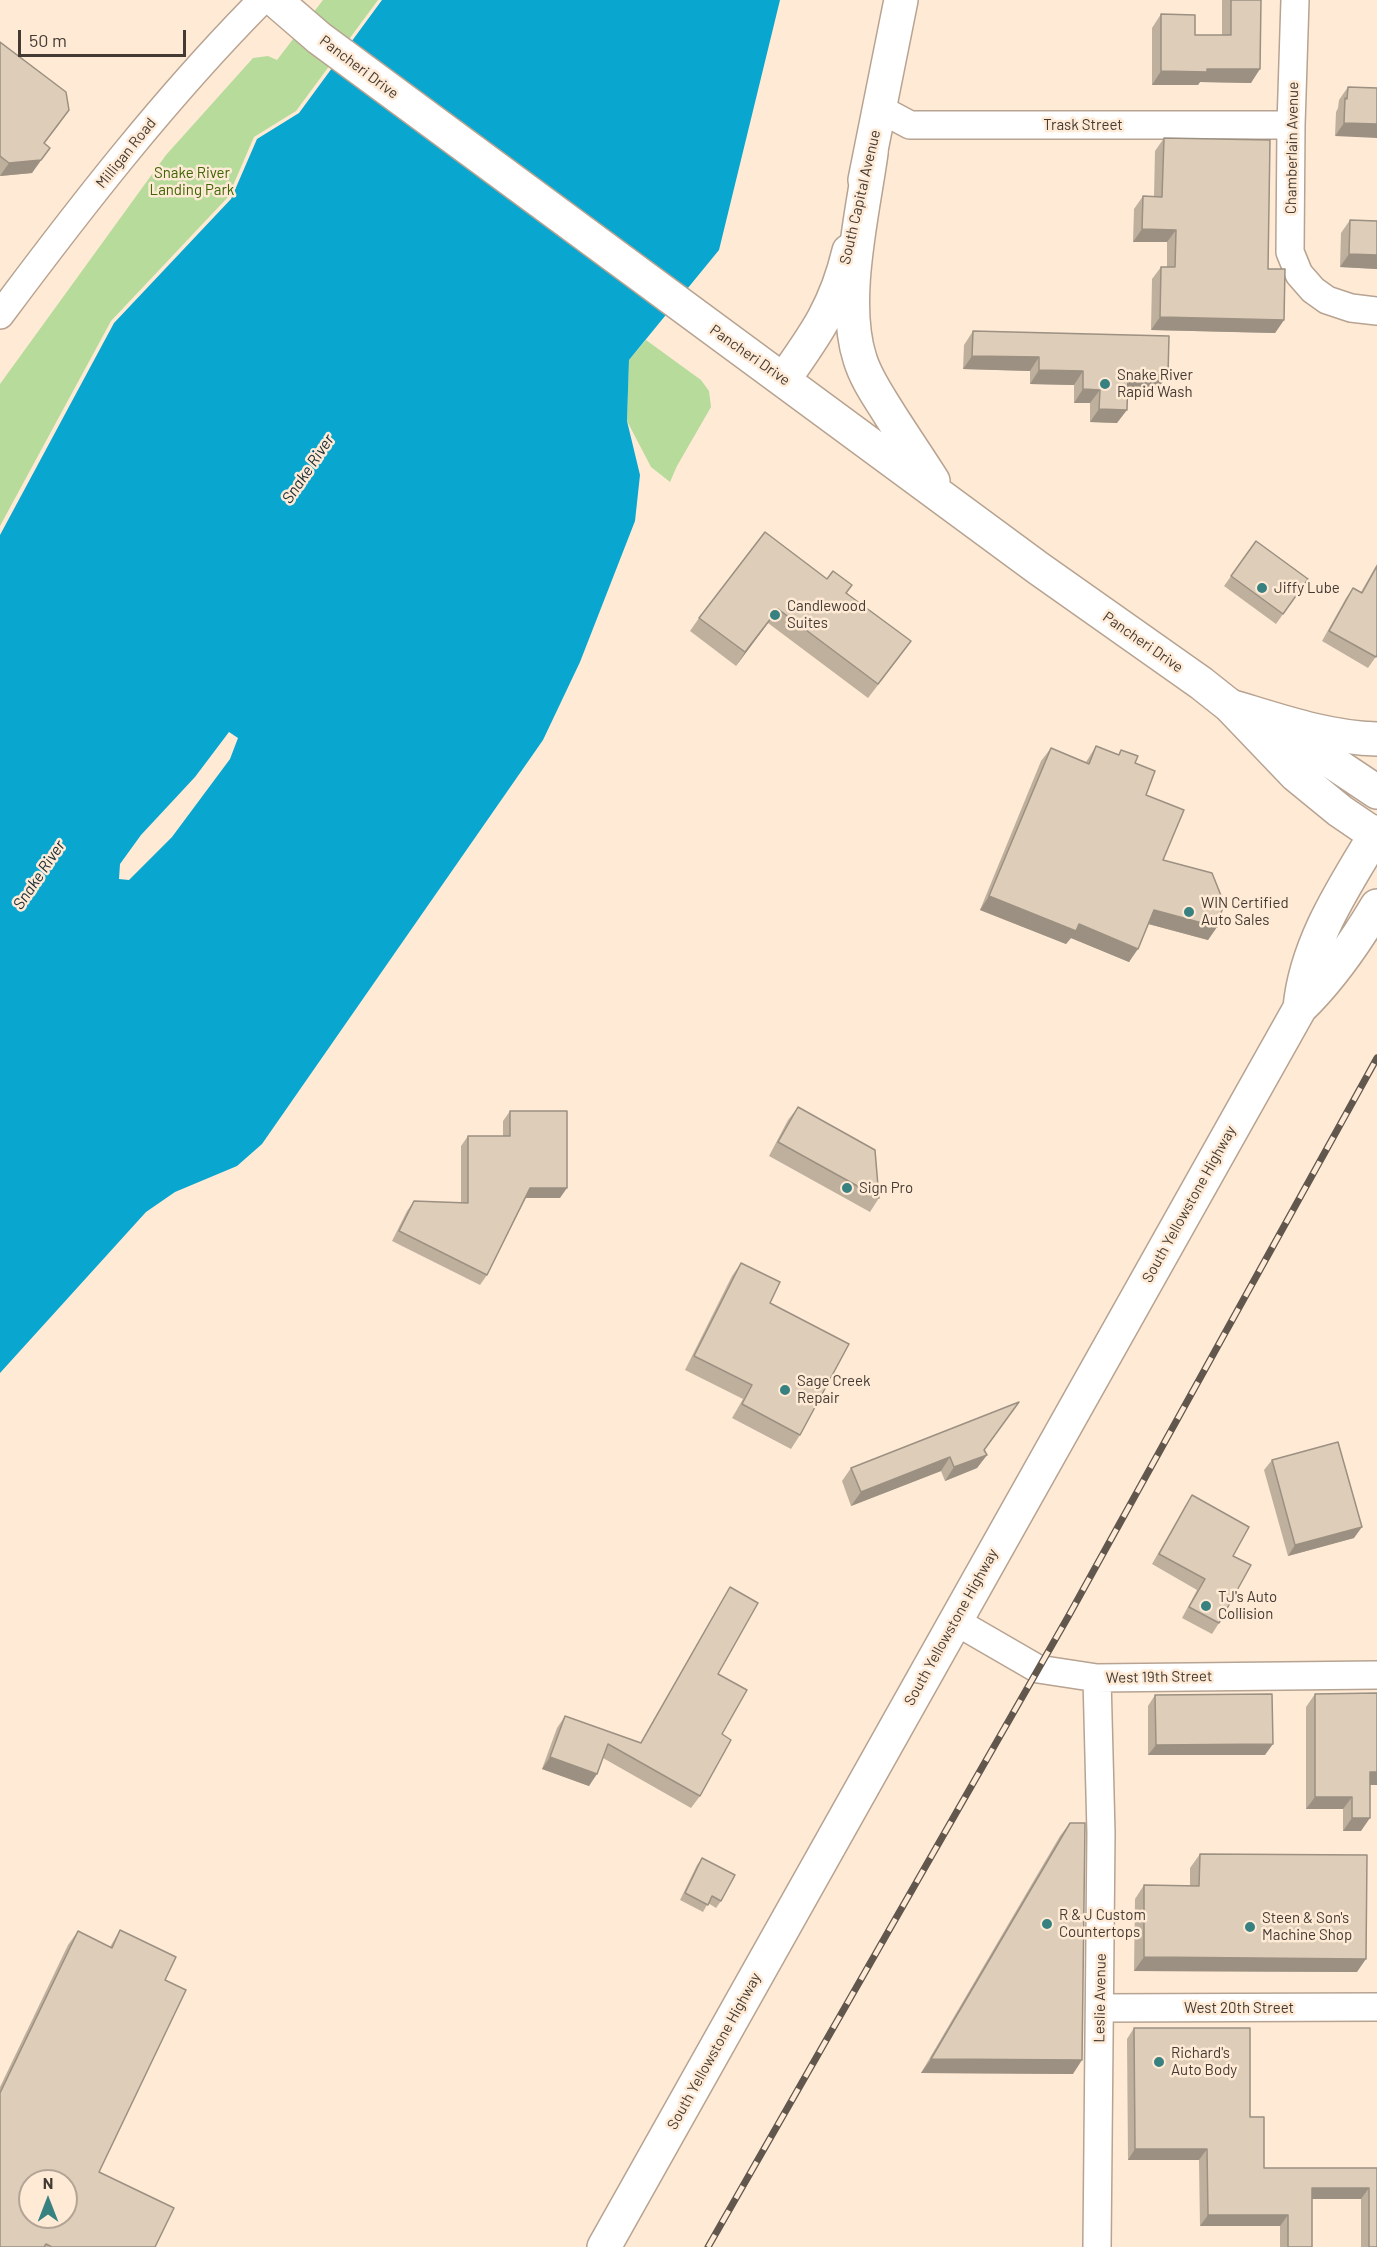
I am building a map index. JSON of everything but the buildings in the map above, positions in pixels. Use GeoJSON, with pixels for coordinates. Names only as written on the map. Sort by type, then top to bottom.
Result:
{"type":"FeatureCollection","features":[{"type":"Feature","properties":{"kind":"main road","name":"Pancheri Drive"},"geometry":{"type":"LineString","coordinates":[[275,0],[319,38],[695,316],[1230,706],[1314,750],[1377,792]]}},
{"type":"Feature","properties":{"kind":"main road","name":"South Capital Avenue"},"geometry":{"type":"LineString","coordinates":[[784,379],[816,334],[835,299],[842,279],[871,153],[901,0]]}},
{"type":"Feature","properties":{"kind":"main road"},"geometry":{"type":"LineString","coordinates":[[871,153],[856,256],[852,308],[855,339],[860,358],[872,385],[943,498]]}},
{"type":"Feature","properties":{"kind":"main road","name":"Pancheri Drive"},"geometry":{"type":"LineString","coordinates":[[1230,706],[1296,775],[1340,811],[1376,833]]}},
{"type":"Feature","properties":{"kind":"main road"},"geometry":{"type":"LineString","coordinates":[[1230,706],[1357,739],[1377,739]]}},
{"type":"Feature","properties":{"kind":"main road","name":"South Yellowstone Highway"},"geometry":{"type":"LineString","coordinates":[[1300,1008],[1301,991],[1309,957],[1376,833]]}},
{"type":"Feature","properties":{"kind":"main road","name":"South Yellowstone Highway"},"geometry":{"type":"LineString","coordinates":[[604,2247],[1300,1008],[1328,978],[1354,944],[1377,906]]}},
{"type":"Feature","properties":{"kind":"street","name":"Milligan Road"},"geometry":{"type":"LineString","coordinates":[[0,315],[135,140],[235,27],[262,0]]}},
{"type":"Feature","properties":{"kind":"street","name":"Chamberlain Avenue"},"geometry":{"type":"LineString","coordinates":[[1295,0],[1290,252],[1299,274],[1313,290],[1327,300],[1351,308],[1377,311]]}},
{"type":"Feature","properties":{"kind":"street","name":"Trask Street"},"geometry":{"type":"LineString","coordinates":[[880,109],[910,125],[1291,125]]}},
{"type":"Feature","properties":{"kind":"street","name":"West 19th Street"},"geometry":{"type":"LineString","coordinates":[[955,1621],[1038,1669],[1097,1678],[1377,1675]]}},
{"type":"Feature","properties":{"kind":"street","name":"Leslie Avenue"},"geometry":{"type":"LineString","coordinates":[[1097,1678],[1101,1833],[1097,2247]]}},
{"type":"Feature","properties":{"kind":"street","name":"West 20th Street"},"geometry":{"type":"LineString","coordinates":[[1100,2008],[1377,2007]]}},
{"type":"Feature","properties":{"kind":"green space","name":"Snake River Landing Park"},"geometry":{"type":"Polygon","coordinates":[[[323,0],[378,0],[296,111],[254,137],[228,197],[111,321],[0,526],[0,384],[166,155],[253,58],[268,56],[277,60],[323,0]]]}},
{"type":"Feature","properties":{"kind":"green space"},"geometry":{"type":"Polygon","coordinates":[[[646,340],[701,380],[709,391],[711,407],[670,482],[651,467],[627,421],[629,360],[646,340]]]}},
{"type":"Feature","properties":{"kind":"water","name":"Snake River"},"geometry":{"type":"Polygon","coordinates":[[[382,0],[780,0],[719,250],[629,360],[627,421],[640,475],[635,521],[580,662],[543,740],[262,1144],[237,1166],[175,1192],[146,1212],[0,1373],[0,535],[114,323],[231,199],[257,139],[299,113],[382,0]],[[229,732],[195,777],[141,835],[120,864],[119,879],[129,880],[172,837],[230,759],[238,738],[229,732]]]}},
{"type":"Feature","properties":{"kind":"railway"},"geometry":{"type":"LineString","coordinates":[[708,2247],[1068,1617],[1377,1058]]}},
{"type":"Feature","properties":{"kind":"place","name":"Snake River Rapid Wash"},"geometry":{"type":"Point","coordinates":[1105,384]}},
{"type":"Feature","properties":{"kind":"place","name":"Jiffy Lube"},"geometry":{"type":"Point","coordinates":[1262,588]}},
{"type":"Feature","properties":{"kind":"place","name":"Candlewood Suites"},"geometry":{"type":"Point","coordinates":[775,615]}},
{"type":"Feature","properties":{"kind":"place","name":"WIN Certified Auto Sales"},"geometry":{"type":"Point","coordinates":[1189,912]}},
{"type":"Feature","properties":{"kind":"place","name":"Sign Pro"},"geometry":{"type":"Point","coordinates":[847,1188]}},
{"type":"Feature","properties":{"kind":"place","name":"Sage Creek Repair"},"geometry":{"type":"Point","coordinates":[785,1390]}},
{"type":"Feature","properties":{"kind":"place","name":"TJ's Auto Collision"},"geometry":{"type":"Point","coordinates":[1206,1606]}},
{"type":"Feature","properties":{"kind":"place","name":"R & J Custom Countertops"},"geometry":{"type":"Point","coordinates":[1047,1924]}},
{"type":"Feature","properties":{"kind":"place","name":"Steen & Son's Machine Shop"},"geometry":{"type":"Point","coordinates":[1250,1927]}},
{"type":"Feature","properties":{"kind":"place","name":"Richard's Auto Body"},"geometry":{"type":"Point","coordinates":[1159,2062]}}]}
